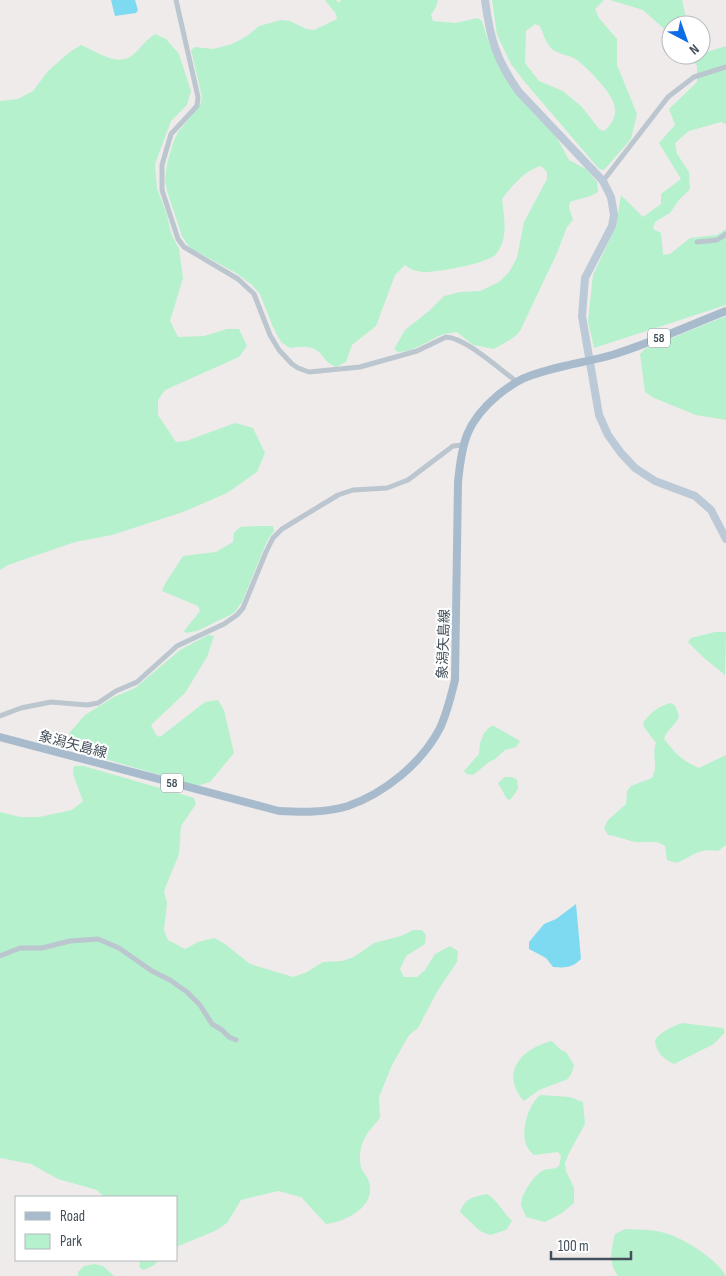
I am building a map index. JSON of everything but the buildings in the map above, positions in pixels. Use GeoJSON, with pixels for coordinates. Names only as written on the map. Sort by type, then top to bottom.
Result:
{"type":"FeatureCollection","features":[{"type":"Feature","properties":{"kind":"main road","name":"象潟矢島線"},"geometry":{"type":"LineString","coordinates":[[0,737],[279,811],[318,811],[347,806],[385,786],[407,769],[430,744],[440,727],[449,705],[455,680],[458,482],[463,445],[474,420],[485,406],[516,381],[550,370],[635,348],[726,311]]}},
{"type":"Feature","properties":{"kind":"street"},"geometry":{"type":"LineString","coordinates":[[176,0],[198,97],[197,106],[171,134],[162,165],[162,190],[172,215],[178,239],[184,247],[238,279],[254,294],[270,335],[280,350],[298,368],[310,372],[360,367],[417,351],[446,337],[450,337],[470,346],[516,381]]}},
{"type":"Feature","properties":{"kind":"street"},"geometry":{"type":"LineString","coordinates":[[485,0],[490,33],[496,52],[511,80],[519,92],[603,181],[612,197],[614,215],[612,226],[585,278],[582,316],[599,415],[608,435],[634,468],[655,481],[695,496],[711,510],[726,539]]}},
{"type":"Feature","properties":{"kind":"street"},"geometry":{"type":"LineString","coordinates":[[603,181],[668,98],[694,77],[726,67]]}},
{"type":"Feature","properties":{"kind":"street"},"geometry":{"type":"LineString","coordinates":[[697,242],[717,240],[726,234]]}},
{"type":"Feature","properties":{"kind":"street"},"geometry":{"type":"LineString","coordinates":[[0,716],[20,708],[51,702],[87,705],[98,703],[116,691],[137,682],[177,646],[224,624],[237,615],[243,608],[273,538],[282,529],[338,495],[353,490],[387,488],[408,480],[453,446],[463,445]]}},
{"type":"Feature","properties":{"kind":"street"},"geometry":{"type":"LineString","coordinates":[[0,956],[20,948],[42,948],[70,941],[98,939],[119,948],[181,988],[200,1005],[212,1024],[236,1040]]}},
{"type":"Feature","properties":{"kind":"green space"},"geometry":{"type":"Polygon","coordinates":[[[325,0],[336,0],[339,3],[341,0],[438,0],[431,15],[433,21],[455,23],[478,18],[482,21],[488,40],[514,90],[557,138],[569,160],[586,169],[597,182],[598,192],[570,202],[569,207],[573,220],[567,227],[557,253],[520,331],[513,338],[494,349],[473,345],[457,332],[438,336],[410,350],[398,352],[394,349],[405,330],[444,296],[460,292],[480,291],[499,282],[509,272],[517,258],[524,222],[547,179],[547,172],[541,166],[524,175],[502,199],[504,235],[496,254],[474,264],[432,272],[417,271],[405,265],[395,275],[376,326],[352,345],[346,362],[336,367],[314,349],[303,347],[290,348],[281,342],[260,294],[252,285],[236,273],[192,249],[182,236],[165,180],[173,143],[178,132],[200,105],[202,97],[191,50],[195,47],[213,49],[232,44],[247,36],[259,26],[281,20],[290,21],[306,29],[314,30],[337,19],[336,14],[325,0]]]}},
{"type":"Feature","properties":{"kind":"green space"},"geometry":{"type":"Polygon","coordinates":[[[492,0],[604,0],[595,9],[599,18],[617,39],[617,65],[637,114],[631,139],[604,170],[599,169],[524,81],[511,64],[497,35],[492,0]],[[535,24],[526,31],[525,63],[539,81],[563,91],[582,107],[599,129],[604,131],[611,124],[615,115],[615,108],[610,95],[592,73],[574,58],[552,49],[546,41],[540,26],[535,24]]]}},
{"type":"Feature","properties":{"kind":"green space"},"geometry":{"type":"Polygon","coordinates":[[[610,0],[682,0],[685,15],[661,15],[661,26],[643,10],[610,0]]]}},
{"type":"Feature","properties":{"kind":"green space"},"geometry":{"type":"Polygon","coordinates":[[[155,34],[166,39],[179,54],[191,91],[187,105],[171,121],[155,164],[157,188],[167,215],[171,233],[179,249],[183,278],[170,321],[178,337],[204,336],[227,329],[239,329],[247,346],[239,357],[165,390],[158,400],[158,415],[176,442],[186,441],[235,423],[253,428],[265,453],[257,472],[227,493],[183,512],[112,535],[75,542],[8,565],[0,570],[0,101],[18,99],[33,91],[48,71],[81,45],[108,58],[129,58],[155,34]]]}},
{"type":"Feature","properties":{"kind":"green space"},"geometry":{"type":"Polygon","coordinates":[[[726,46],[726,124],[721,122],[689,131],[675,143],[677,154],[689,172],[690,189],[678,201],[670,213],[655,222],[653,229],[661,233],[663,255],[670,254],[690,238],[717,235],[726,229],[726,305],[594,348],[588,321],[593,275],[616,226],[621,195],[643,217],[661,204],[661,194],[681,179],[659,143],[675,125],[669,109],[697,82],[697,66],[711,65],[711,51],[726,46]]]}},
{"type":"Feature","properties":{"kind":"green space"},"geometry":{"type":"Polygon","coordinates":[[[726,316],[726,420],[696,415],[654,398],[645,392],[640,354],[645,349],[726,316]]]}},
{"type":"Feature","properties":{"kind":"green space"},"geometry":{"type":"Polygon","coordinates":[[[273,526],[274,531],[267,541],[242,602],[234,613],[197,631],[186,633],[184,631],[200,611],[198,606],[162,591],[183,556],[216,552],[233,542],[234,533],[240,527],[273,526]]]}},
{"type":"Feature","properties":{"kind":"green space"},"geometry":{"type":"Polygon","coordinates":[[[715,632],[726,632],[725,675],[688,642],[691,638],[715,632]]]}},
{"type":"Feature","properties":{"kind":"green space"},"geometry":{"type":"Polygon","coordinates":[[[208,635],[214,636],[207,657],[185,693],[151,725],[156,735],[160,737],[205,702],[218,700],[224,710],[234,753],[210,782],[197,786],[71,749],[67,744],[70,732],[85,715],[114,697],[135,688],[180,650],[208,635]]]}},
{"type":"Feature","properties":{"kind":"green space"},"geometry":{"type":"Polygon","coordinates":[[[672,703],[676,707],[679,717],[664,739],[675,752],[699,768],[726,755],[726,845],[718,851],[701,851],[677,863],[667,860],[665,846],[661,844],[633,841],[608,835],[604,828],[608,820],[626,804],[627,791],[631,786],[652,778],[655,769],[654,753],[656,743],[644,727],[643,722],[663,705],[672,703]]]}},
{"type":"Feature","properties":{"kind":"green space"},"geometry":{"type":"Polygon","coordinates":[[[491,726],[520,741],[516,747],[505,750],[473,775],[467,774],[464,771],[479,754],[480,743],[484,733],[491,726]]]}},
{"type":"Feature","properties":{"kind":"green space"},"geometry":{"type":"Polygon","coordinates":[[[74,766],[84,766],[194,798],[196,804],[181,826],[179,854],[164,891],[167,903],[164,930],[168,940],[185,949],[198,942],[214,938],[225,944],[250,964],[293,977],[307,972],[323,962],[342,961],[354,957],[374,943],[401,936],[413,930],[422,930],[426,935],[425,944],[406,956],[400,969],[404,977],[417,977],[425,970],[435,954],[450,946],[458,951],[457,962],[438,990],[418,1028],[409,1035],[392,1065],[379,1097],[380,1118],[366,1136],[360,1152],[361,1167],[368,1178],[370,1191],[364,1205],[358,1211],[342,1220],[326,1224],[301,1197],[278,1191],[241,1200],[227,1223],[215,1231],[178,1246],[178,1196],[103,1196],[97,1190],[58,1179],[31,1164],[0,1158],[0,812],[20,817],[39,817],[72,810],[83,801],[73,774],[74,766]]]}},
{"type":"Feature","properties":{"kind":"green space"},"geometry":{"type":"Polygon","coordinates":[[[505,777],[512,777],[517,780],[518,789],[510,800],[507,799],[498,783],[505,777]]]}},
{"type":"Feature","properties":{"kind":"green space"},"geometry":{"type":"Polygon","coordinates":[[[682,1023],[723,1028],[725,1032],[714,1044],[674,1064],[661,1055],[655,1040],[667,1030],[682,1023]]]}},
{"type":"Feature","properties":{"kind":"green space"},"geometry":{"type":"Polygon","coordinates":[[[552,1041],[561,1050],[566,1052],[574,1065],[572,1072],[568,1079],[539,1090],[524,1101],[517,1091],[514,1081],[517,1063],[531,1049],[552,1041]]]}},
{"type":"Feature","properties":{"kind":"green space"},"geometry":{"type":"Polygon","coordinates":[[[540,1095],[570,1097],[583,1102],[585,1124],[565,1163],[566,1171],[574,1188],[574,1203],[562,1213],[545,1222],[526,1217],[521,1205],[525,1191],[533,1180],[540,1172],[559,1166],[561,1156],[558,1152],[534,1155],[528,1149],[524,1135],[527,1116],[540,1095]]]}},
{"type":"Feature","properties":{"kind":"green space"},"geometry":{"type":"Polygon","coordinates":[[[487,1194],[512,1221],[506,1230],[490,1235],[480,1231],[460,1212],[464,1204],[470,1199],[487,1194]]]}},
{"type":"Feature","properties":{"kind":"green space"},"geometry":{"type":"Polygon","coordinates":[[[625,1229],[657,1231],[678,1238],[707,1256],[726,1276],[618,1276],[613,1266],[612,1251],[615,1234],[625,1229]]]}},
{"type":"Feature","properties":{"kind":"green space"},"geometry":{"type":"Polygon","coordinates":[[[140,1261],[158,1261],[153,1266],[143,1270],[139,1267],[140,1261]]]}},
{"type":"Feature","properties":{"kind":"green space"},"geometry":{"type":"Polygon","coordinates":[[[94,1264],[103,1266],[114,1276],[78,1276],[78,1272],[84,1266],[94,1264]]]}},
{"type":"Feature","properties":{"kind":"water"},"geometry":{"type":"Polygon","coordinates":[[[111,0],[135,0],[138,10],[136,13],[115,16],[111,0]]]}},
{"type":"Feature","properties":{"kind":"water"},"geometry":{"type":"Polygon","coordinates":[[[576,904],[581,959],[568,967],[553,967],[546,958],[529,949],[529,942],[544,924],[556,919],[576,904]]]}}]}
